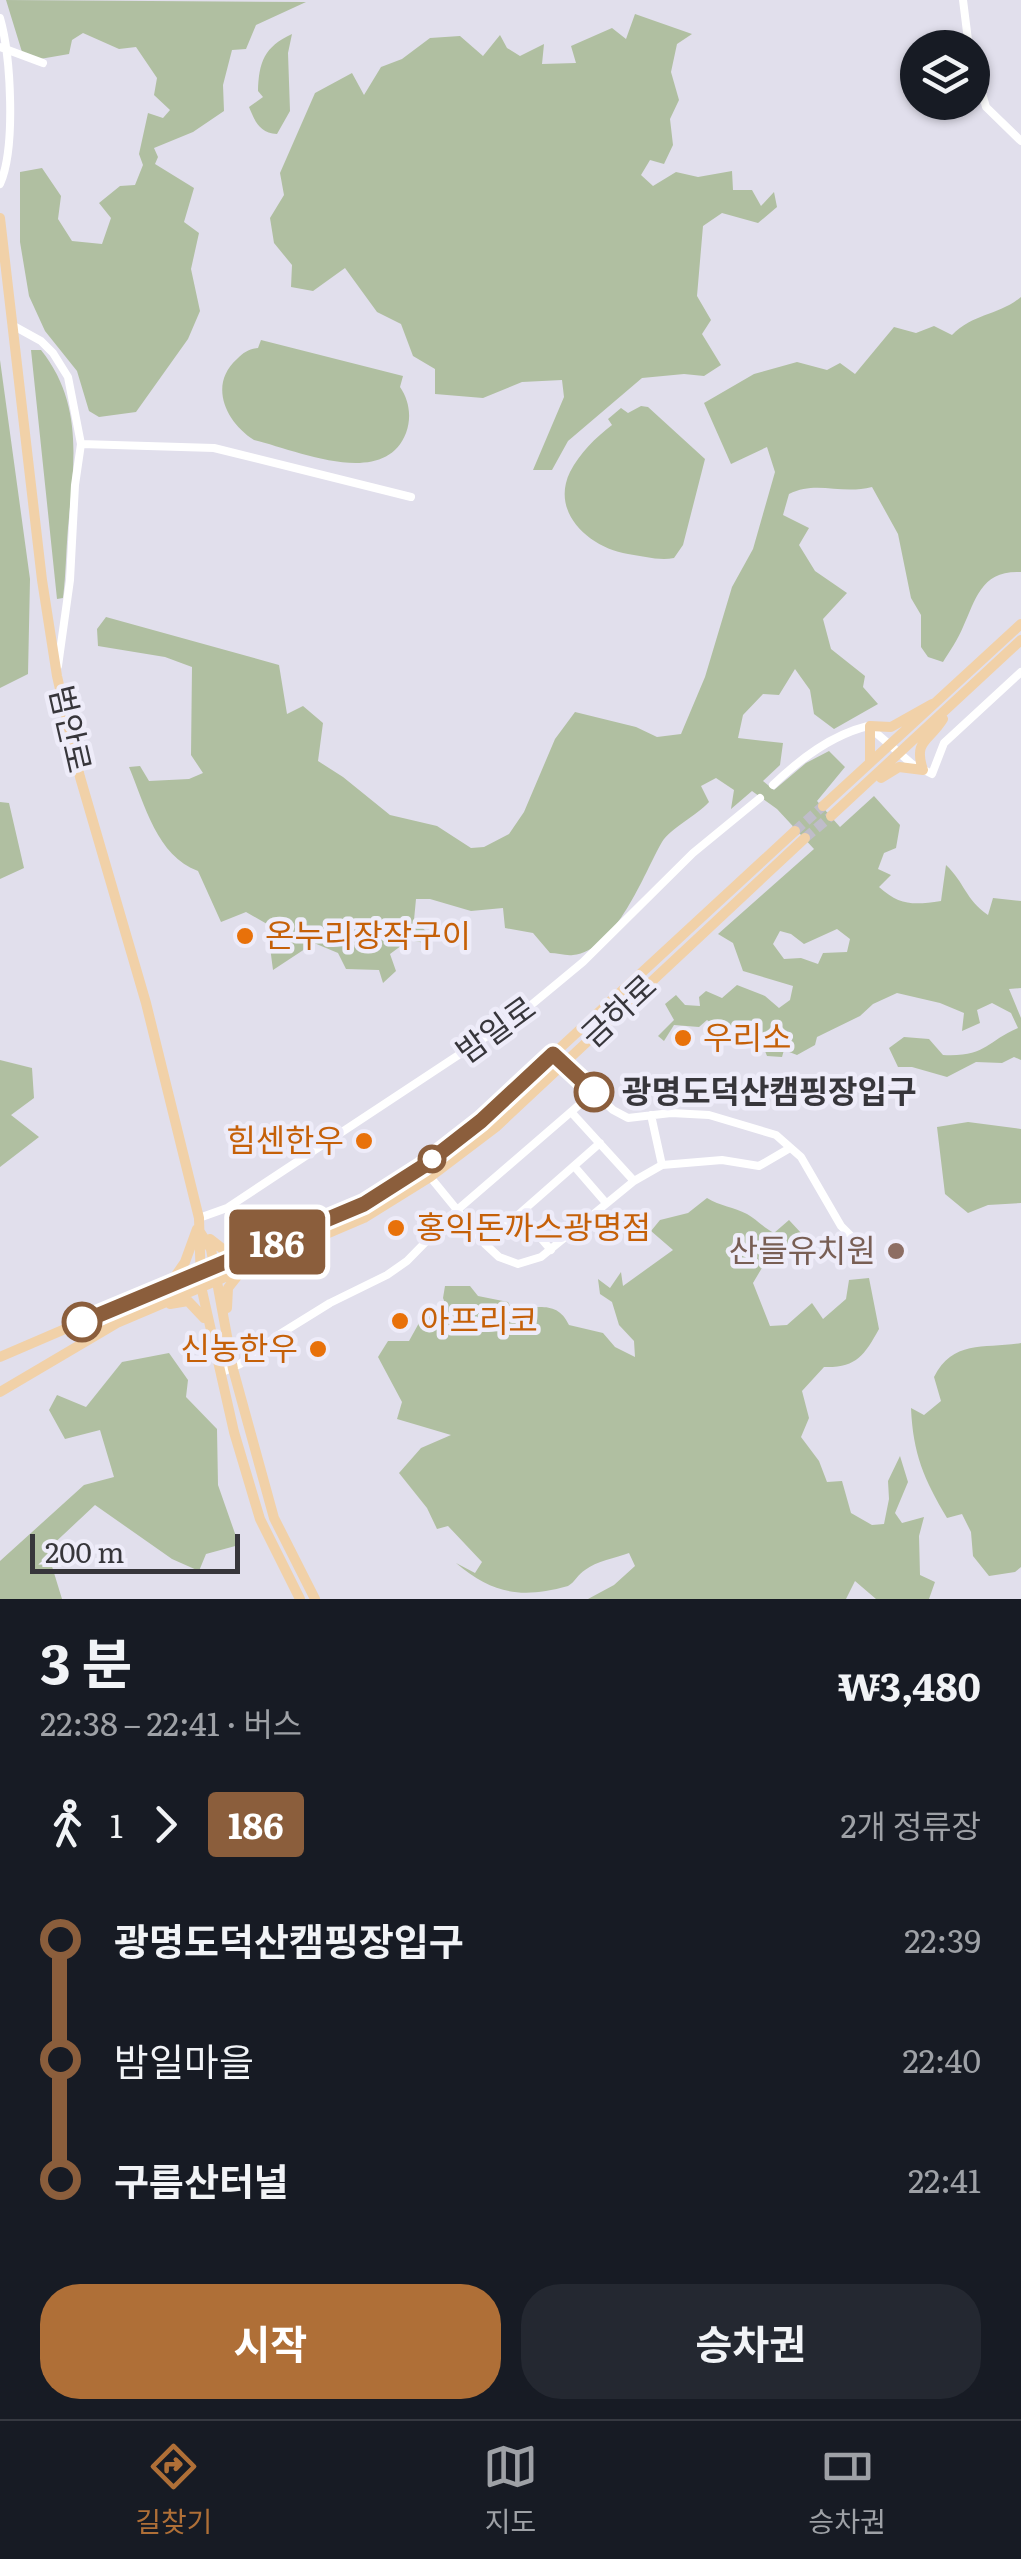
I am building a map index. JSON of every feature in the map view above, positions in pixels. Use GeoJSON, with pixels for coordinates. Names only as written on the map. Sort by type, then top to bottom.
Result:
{"type":"FeatureCollection","features":[{"type":"Feature","properties":{"kind":"main road","name":"범안로"},"geometry":{"type":"LineString","coordinates":[[0,218],[57,676],[80,777],[146,1003],[198,1223],[201,1286],[252,1501],[300,1599]]}},
{"type":"Feature","properties":{"kind":"main road"},"geometry":{"type":"LineString","coordinates":[[870,763],[870,726],[891,728],[947,702],[1021,624]]}},
{"type":"Feature","properties":{"kind":"main road"},"geometry":{"type":"LineString","coordinates":[[855,793],[896,748],[1021,640]]}},
{"type":"Feature","properties":{"kind":"main road"},"geometry":{"type":"LineString","coordinates":[[896,748],[870,763],[827,811],[895,768],[923,770],[918,756],[920,746],[940,726],[947,702]]}},
{"type":"Feature","properties":{"kind":"main road","name":"금하로"},"geometry":{"type":"LineString","coordinates":[[0,1358],[200,1270],[345,1214],[422,1167],[481,1121],[800,834],[496,1128],[430,1177],[364,1218],[117,1322],[0,1392]]}},
{"type":"Feature","properties":{"kind":"main road","name":"범안로"},"geometry":{"type":"LineString","coordinates":[[198,1223],[211,1249],[233,1369],[274,1518],[315,1599]]}},
{"type":"Feature","properties":{"kind":"main road"},"geometry":{"type":"LineString","coordinates":[[168,1286],[183,1266],[198,1223],[224,1250],[258,1250]]}},
{"type":"Feature","properties":{"kind":"main road"},"geometry":{"type":"LineString","coordinates":[[226,1329],[228,1288],[246,1269]]}},
{"type":"Feature","properties":{"kind":"main road"},"geometry":{"type":"LineString","coordinates":[[159,1303],[188,1301],[210,1326]]}},
{"type":"Feature","properties":{"kind":"street"},"geometry":{"type":"LineString","coordinates":[[963,0],[967,30]]}},
{"type":"Feature","properties":{"kind":"street"},"geometry":{"type":"LineString","coordinates":[[0,18],[8,165],[0,184]]}},
{"type":"Feature","properties":{"kind":"street"},"geometry":{"type":"LineString","coordinates":[[4,49],[43,63]]}},
{"type":"Feature","properties":{"kind":"street"},"geometry":{"type":"LineString","coordinates":[[990,111],[1021,141]]}},
{"type":"Feature","properties":{"kind":"street"},"geometry":{"type":"LineString","coordinates":[[12,325],[41,341],[68,377],[81,444],[70,580],[57,676]]}},
{"type":"Feature","properties":{"kind":"street"},"geometry":{"type":"LineString","coordinates":[[81,444],[214,448],[411,497]]}},
{"type":"Feature","properties":{"kind":"street"},"geometry":{"type":"LineString","coordinates":[[772,785],[801,758],[870,726],[932,774],[944,743],[1021,672]]}},
{"type":"Feature","properties":{"kind":"street","name":"밤일로"},"geometry":{"type":"LineString","coordinates":[[198,1223],[378,1112],[519,1016],[583,962],[693,853],[760,798]]}},
{"type":"Feature","properties":{"kind":"street"},"geometry":{"type":"LineString","coordinates":[[553,1054],[628,1118],[709,1116],[776,1135],[801,1158],[841,1226],[866,1252]]}},
{"type":"Feature","properties":{"kind":"street"},"geometry":{"type":"LineString","coordinates":[[220,1373],[233,1369],[280,1334],[407,1261],[456,1211],[594,1092]]}},
{"type":"Feature","properties":{"kind":"street"},"geometry":{"type":"LineString","coordinates":[[572,1113],[634,1180]]}},
{"type":"Feature","properties":{"kind":"street"},"geometry":{"type":"LineString","coordinates":[[652,1116],[662,1165]]}},
{"type":"Feature","properties":{"kind":"street"},"geometry":{"type":"LineString","coordinates":[[486,1244],[600,1144]]}},
{"type":"Feature","properties":{"kind":"street"},"geometry":{"type":"LineString","coordinates":[[422,1167],[486,1244],[499,1257],[518,1264],[529,1263],[552,1250],[634,1180],[662,1165],[722,1160],[759,1166],[790,1148]]}},
{"type":"Feature","properties":{"kind":"street"},"geometry":{"type":"LineString","coordinates":[[574,1166],[606,1203]]}},
{"type":"Feature","properties":{"kind":"street"},"geometry":{"type":"LineString","coordinates":[[520,1214],[552,1250]]}},
{"type":"Feature","properties":{"kind":"green space"},"geometry":{"type":"Polygon","coordinates":[[[6,0],[306,2],[256,25],[246,49],[232,50],[223,85],[224,111],[193,132],[154,148],[158,157],[155,164],[194,188],[184,222],[199,233],[191,269],[200,311],[188,339],[136,412],[99,417],[89,411],[77,371],[45,331],[29,296],[20,242],[20,172],[42,168],[61,196],[58,219],[72,241],[102,244],[111,218],[99,203],[120,186],[135,185],[143,165],[139,154],[148,113],[163,118],[170,110],[154,95],[157,78],[136,47],[119,49],[83,33],[72,40],[69,54],[40,59],[22,52],[6,0]]]}},
{"type":"Feature","properties":{"kind":"green space"},"geometry":{"type":"Polygon","coordinates":[[[635,14],[692,34],[677,44],[671,72],[679,100],[670,119],[673,145],[664,164],[650,160],[641,175],[653,186],[676,172],[698,177],[732,171],[733,190],[752,190],[761,206],[774,192],[777,207],[758,223],[722,213],[703,226],[697,296],[711,320],[702,334],[721,365],[704,376],[642,378],[568,441],[552,470],[533,470],[564,397],[562,380],[522,382],[483,398],[435,394],[435,369],[413,356],[401,324],[377,312],[345,268],[313,291],[291,287],[292,265],[274,243],[270,218],[284,195],[280,173],[315,93],[352,73],[364,95],[381,67],[402,59],[430,38],[460,36],[483,56],[500,35],[507,48],[520,56],[544,44],[542,64],[576,63],[571,46],[612,28],[626,39],[635,14]]]}},
{"type":"Feature","properties":{"kind":"green space"},"geometry":{"type":"Polygon","coordinates":[[[292,34],[288,53],[290,111],[277,134],[271,133],[258,125],[249,107],[263,97],[258,91],[265,56],[292,34]]]}},
{"type":"Feature","properties":{"kind":"green space"},"geometry":{"type":"Polygon","coordinates":[[[1021,297],[1021,572],[988,581],[943,662],[928,657],[921,647],[921,615],[911,598],[898,534],[872,487],[809,488],[789,494],[783,515],[809,528],[799,545],[815,571],[847,593],[823,619],[831,649],[865,676],[863,687],[878,704],[834,729],[814,714],[810,690],[795,669],[779,695],[763,694],[743,715],[738,738],[783,743],[780,765],[763,781],[774,790],[806,763],[829,751],[845,767],[817,801],[840,827],[874,796],[900,825],[896,848],[884,853],[878,869],[891,875],[879,887],[894,898],[915,903],[941,901],[946,865],[974,903],[988,915],[993,898],[1021,901],[1021,988],[1009,989],[1021,1018],[1021,1060],[1014,1057],[1002,1063],[976,1062],[947,1077],[898,1067],[889,1048],[904,1037],[929,1039],[943,1055],[958,1055],[977,1051],[1018,1028],[1011,1013],[992,1003],[977,1010],[980,1023],[962,1031],[964,1013],[897,993],[817,1037],[815,1045],[797,1055],[784,1050],[782,1057],[767,1056],[765,1051],[754,1051],[735,1028],[718,1029],[707,1020],[699,1027],[674,1025],[664,1041],[658,1036],[674,1020],[665,1004],[676,995],[685,1005],[700,1006],[699,997],[706,991],[722,998],[737,985],[765,996],[779,1008],[790,1000],[793,986],[743,971],[733,943],[718,934],[814,849],[777,809],[752,791],[731,809],[734,790],[716,778],[701,786],[709,802],[666,837],[627,909],[603,940],[588,950],[570,955],[550,953],[533,933],[505,928],[503,908],[471,911],[416,899],[414,920],[428,933],[430,944],[409,940],[390,954],[396,971],[383,983],[379,970],[346,969],[338,953],[314,943],[273,970],[267,924],[246,912],[221,922],[198,871],[184,864],[162,842],[129,767],[140,766],[149,781],[189,779],[203,773],[191,755],[192,667],[165,657],[98,646],[97,629],[106,617],[279,665],[287,714],[303,706],[323,723],[318,761],[390,815],[437,826],[471,848],[484,847],[509,834],[524,812],[555,739],[575,712],[636,727],[657,737],[681,734],[705,677],[732,587],[753,549],[775,472],[767,447],[731,464],[704,403],[754,374],[797,362],[827,370],[840,363],[855,374],[894,327],[916,333],[934,326],[952,335],[969,322],[1021,297]],[[837,929],[804,944],[780,931],[773,944],[784,959],[801,958],[818,964],[823,953],[847,952],[850,939],[837,929]]]}},
{"type":"Feature","properties":{"kind":"green space"},"geometry":{"type":"Polygon","coordinates":[[[261,340],[403,376],[400,387],[409,421],[395,450],[379,460],[338,462],[254,440],[244,432],[224,402],[223,380],[237,359],[258,348],[261,340]]]}},
{"type":"Feature","properties":{"kind":"green space"},"geometry":{"type":"Polygon","coordinates":[[[31,350],[41,350],[55,371],[70,413],[73,435],[64,589],[63,598],[57,599],[31,350]]]}},
{"type":"Feature","properties":{"kind":"green space"},"geometry":{"type":"Polygon","coordinates":[[[0,360],[30,579],[28,674],[0,688],[0,360]]]}},
{"type":"Feature","properties":{"kind":"green space"},"geometry":{"type":"Polygon","coordinates":[[[648,407],[705,459],[683,545],[674,558],[628,554],[600,544],[577,526],[565,501],[570,472],[588,446],[612,425],[608,419],[621,408],[628,413],[648,407]]]}},
{"type":"Feature","properties":{"kind":"green space"},"geometry":{"type":"Polygon","coordinates":[[[0,802],[9,803],[24,868],[0,879],[0,802]]]}},
{"type":"Feature","properties":{"kind":"green space"},"geometry":{"type":"Polygon","coordinates":[[[0,1060],[32,1068],[34,1098],[11,1115],[39,1137],[0,1167],[0,1060]]]}},
{"type":"Feature","properties":{"kind":"green space"},"geometry":{"type":"Polygon","coordinates":[[[968,1122],[1021,1129],[1021,1203],[988,1205],[968,1213],[945,1194],[937,1127],[968,1122]]]}},
{"type":"Feature","properties":{"kind":"green space"},"geometry":{"type":"Polygon","coordinates":[[[707,1198],[747,1214],[774,1233],[789,1220],[802,1234],[766,1261],[753,1283],[770,1326],[787,1325],[812,1303],[823,1319],[846,1299],[849,1280],[869,1278],[879,1329],[852,1363],[824,1367],[802,1391],[809,1418],[801,1437],[819,1461],[827,1482],[842,1481],[851,1513],[872,1525],[884,1524],[888,1481],[900,1456],[908,1482],[895,1513],[902,1523],[924,1517],[919,1536],[920,1575],[935,1582],[929,1599],[876,1599],[855,1581],[846,1599],[588,1599],[614,1585],[635,1566],[629,1553],[590,1567],[568,1586],[536,1592],[508,1591],[482,1582],[456,1563],[475,1573],[482,1562],[448,1526],[437,1529],[427,1508],[399,1473],[421,1448],[451,1435],[397,1419],[402,1402],[378,1357],[388,1341],[409,1341],[424,1314],[450,1316],[443,1298],[445,1286],[470,1286],[478,1296],[508,1302],[511,1308],[552,1308],[569,1325],[603,1333],[615,1347],[635,1357],[634,1341],[619,1325],[612,1302],[600,1294],[598,1279],[610,1288],[621,1272],[623,1286],[673,1250],[651,1231],[660,1220],[688,1213],[707,1198]]]}},
{"type":"Feature","properties":{"kind":"green space"},"geometry":{"type":"Polygon","coordinates":[[[1021,1343],[1021,1567],[1015,1572],[989,1576],[973,1556],[971,1532],[962,1514],[947,1518],[926,1478],[914,1439],[911,1408],[924,1415],[941,1401],[934,1377],[951,1356],[971,1348],[1021,1343]]]}},
{"type":"Feature","properties":{"kind":"green space"},"geometry":{"type":"Polygon","coordinates":[[[169,1353],[188,1380],[186,1397],[217,1429],[218,1485],[239,1545],[206,1554],[199,1571],[172,1559],[95,1505],[47,1550],[62,1599],[0,1599],[0,1561],[84,1485],[114,1477],[100,1430],[65,1439],[49,1410],[57,1395],[86,1407],[122,1362],[169,1353]]]}},
{"type":"Feature","properties":{"kind":"tunnel"},"geometry":{"type":"LineString","coordinates":[[795,831],[823,806]]}},
{"type":"Feature","properties":{"kind":"tunnel"},"geometry":{"type":"LineString","coordinates":[[805,838],[831,816]]}},
{"type":"Feature","properties":{"kind":"bus line","name":"186"},"geometry":{"type":"LineString","coordinates":[[82,1322],[364,1204],[422,1167],[481,1121],[553,1054],[594,1092]]}},
{"type":"Feature","properties":{"kind":"place","name":"온누리장작구이"},"geometry":{"type":"Point","coordinates":[245,936]}},
{"type":"Feature","properties":{"kind":"place","name":"우리소"},"geometry":{"type":"Point","coordinates":[683,1038]}},
{"type":"Feature","properties":{"kind":"place","name":"광명도덕산캠핑장입구"},"geometry":{"type":"Point","coordinates":[594,1092]}},
{"type":"Feature","properties":{"kind":"place","name":"힘센한우"},"geometry":{"type":"Point","coordinates":[364,1141]}},
{"type":"Feature","properties":{"kind":"place","name":"홍익돈까스광명점"},"geometry":{"type":"Point","coordinates":[396,1228]}},
{"type":"Feature","properties":{"kind":"place","name":"산들유치원"},"geometry":{"type":"Point","coordinates":[896,1251]}},
{"type":"Feature","properties":{"kind":"place","name":"아프리코"},"geometry":{"type":"Point","coordinates":[400,1321]}},
{"type":"Feature","properties":{"kind":"place","name":"신농한우"},"geometry":{"type":"Point","coordinates":[318,1349]}}]}
